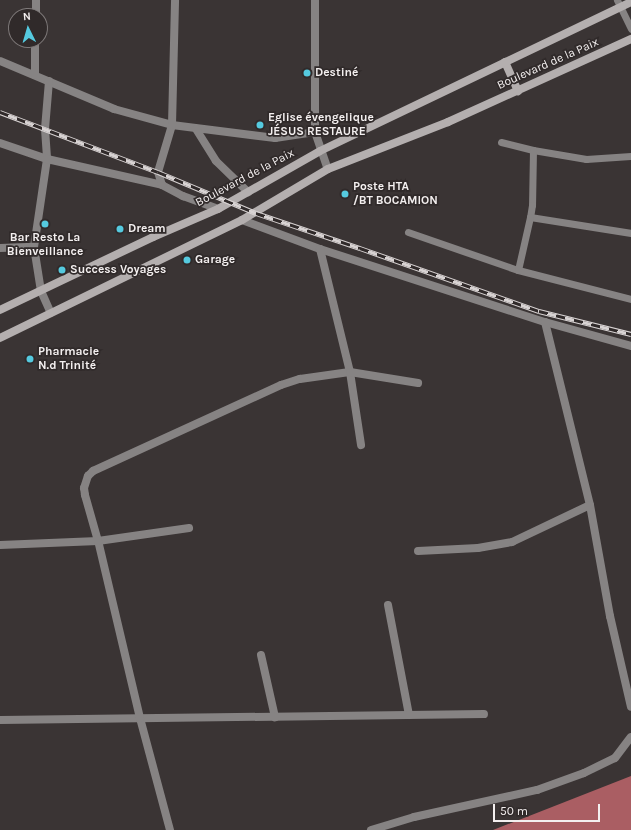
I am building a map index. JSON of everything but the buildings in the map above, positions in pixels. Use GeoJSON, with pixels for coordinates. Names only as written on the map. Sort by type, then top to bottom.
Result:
{"type":"FeatureCollection","features":[{"type":"Feature","properties":{"kind":"main road","name":"Boulevard de la Paix"},"geometry":{"type":"LineString","coordinates":[[0,310],[153,237],[218,209],[320,151],[505,62],[618,4],[631,2]]}},
{"type":"Feature","properties":{"kind":"main road","name":"Boulevard de la Paix"},"geometry":{"type":"LineString","coordinates":[[0,338],[242,220],[328,169],[448,122],[631,39]]}},
{"type":"Feature","properties":{"kind":"main road"},"geometry":{"type":"LineString","coordinates":[[505,62],[518,91]]}},
{"type":"Feature","properties":{"kind":"street"},"geometry":{"type":"LineString","coordinates":[[162,185],[158,172],[172,125],[175,0]]}},
{"type":"Feature","properties":{"kind":"street"},"geometry":{"type":"LineString","coordinates":[[315,0],[314,132],[328,169]]}},
{"type":"Feature","properties":{"kind":"street"},"geometry":{"type":"LineString","coordinates":[[35,48],[35,75]]}},
{"type":"Feature","properties":{"kind":"street"},"geometry":{"type":"LineString","coordinates":[[0,61],[114,109],[172,125],[275,138],[314,132]]}},
{"type":"Feature","properties":{"kind":"street"},"geometry":{"type":"LineString","coordinates":[[49,81],[45,129],[47,159],[34,247],[41,291],[51,313]]}},
{"type":"Feature","properties":{"kind":"street"},"geometry":{"type":"LineString","coordinates":[[196,129],[216,161],[248,192]]}},
{"type":"Feature","properties":{"kind":"street"},"geometry":{"type":"LineString","coordinates":[[0,142],[47,159],[162,185],[183,196],[218,209]]}},
{"type":"Feature","properties":{"kind":"street"},"geometry":{"type":"LineString","coordinates":[[242,220],[320,248],[545,322],[631,346]]}},
{"type":"Feature","properties":{"kind":"street"},"geometry":{"type":"LineString","coordinates":[[0,248],[34,247]]}},
{"type":"Feature","properties":{"kind":"street"},"geometry":{"type":"LineString","coordinates":[[320,248],[350,372],[361,445]]}},
{"type":"Feature","properties":{"kind":"street"},"geometry":{"type":"LineString","coordinates":[[545,322],[590,505],[610,616],[631,707]]}},
{"type":"Feature","properties":{"kind":"street"},"geometry":{"type":"LineString","coordinates":[[170,830],[140,718],[84,488],[88,476],[93,471],[281,385],[319,375],[350,372],[418,383]]}},
{"type":"Feature","properties":{"kind":"street"},"geometry":{"type":"LineString","coordinates":[[418,551],[478,548],[512,542],[590,505]]}},
{"type":"Feature","properties":{"kind":"street"},"geometry":{"type":"LineString","coordinates":[[0,545],[98,541],[189,528]]}},
{"type":"Feature","properties":{"kind":"street"},"geometry":{"type":"LineString","coordinates":[[388,605],[409,715]]}},
{"type":"Feature","properties":{"kind":"street"},"geometry":{"type":"LineString","coordinates":[[261,655],[274,717]]}},
{"type":"Feature","properties":{"kind":"street"},"geometry":{"type":"LineString","coordinates":[[0,720],[484,714]]}},
{"type":"Feature","properties":{"kind":"street"},"geometry":{"type":"LineString","coordinates":[[371,830],[414,817],[537,790],[584,773],[615,758],[631,737]]}},
{"type":"Feature","properties":{"kind":"lane"},"geometry":{"type":"LineString","coordinates":[[618,4],[631,29]]}},
{"type":"Feature","properties":{"kind":"lane"},"geometry":{"type":"LineString","coordinates":[[501,142],[533,150],[586,159],[631,156]]}},
{"type":"Feature","properties":{"kind":"lane"},"geometry":{"type":"LineString","coordinates":[[518,270],[532,205],[533,150]]}},
{"type":"Feature","properties":{"kind":"lane"},"geometry":{"type":"LineString","coordinates":[[530,217],[631,233]]}},
{"type":"Feature","properties":{"kind":"lane"},"geometry":{"type":"LineString","coordinates":[[408,232],[518,270],[631,299]]}},
{"type":"Feature","properties":{"kind":"shaded area"},"geometry":{"type":"Polygon","coordinates":[[[631,776],[631,830],[493,830],[631,776]]]}},
{"type":"Feature","properties":{"kind":"railway"},"geometry":{"type":"LineString","coordinates":[[0,112],[158,172],[256,213],[539,311],[631,334]]}},
{"type":"Feature","properties":{"kind":"place","name":"Destiné"},"geometry":{"type":"Point","coordinates":[307,73]}},
{"type":"Feature","properties":{"kind":"place","name":"Eglise évengelique JÉSUS RESTAURE"},"geometry":{"type":"Point","coordinates":[260,125]}},
{"type":"Feature","properties":{"kind":"place","name":"Poste HTA /BT BOCAMION"},"geometry":{"type":"Point","coordinates":[345,194]}},
{"type":"Feature","properties":{"kind":"place","name":"Bar Resto La Bienveillance"},"geometry":{"type":"Point","coordinates":[45,224]}},
{"type":"Feature","properties":{"kind":"place","name":"Dream"},"geometry":{"type":"Point","coordinates":[120,229]}},
{"type":"Feature","properties":{"kind":"place","name":"Garage"},"geometry":{"type":"Point","coordinates":[187,260]}},
{"type":"Feature","properties":{"kind":"place","name":"Success Voyages"},"geometry":{"type":"Point","coordinates":[62,270]}},
{"type":"Feature","properties":{"kind":"place","name":"Pharmacie N.d Trinité"},"geometry":{"type":"Point","coordinates":[30,359]}}]}
